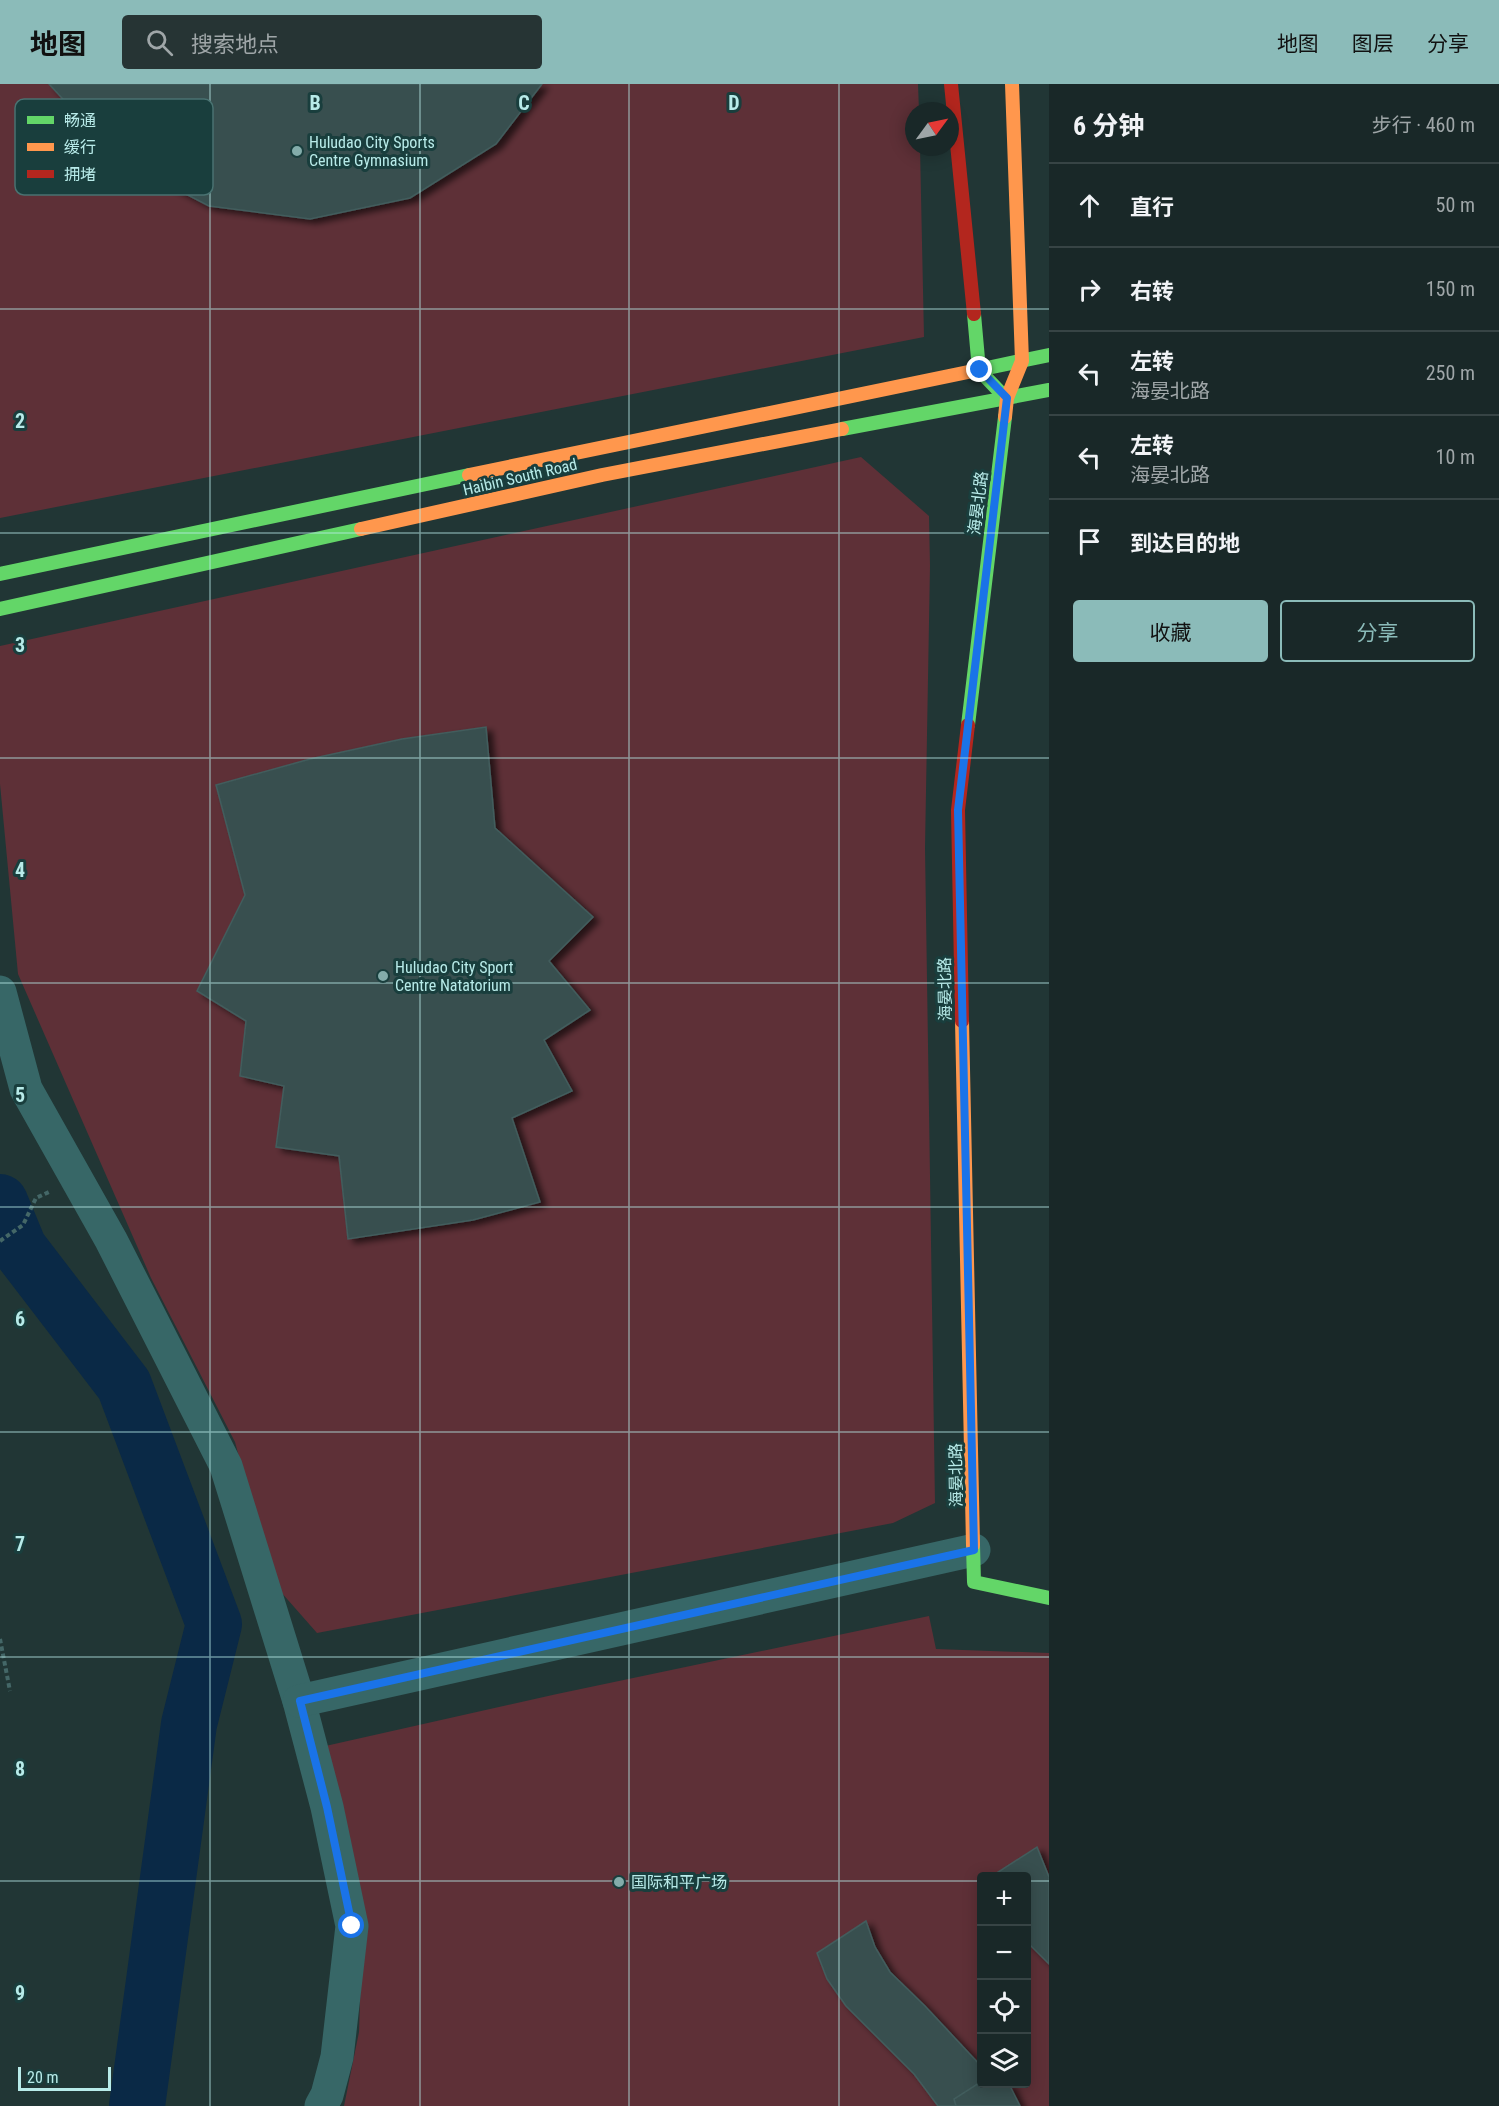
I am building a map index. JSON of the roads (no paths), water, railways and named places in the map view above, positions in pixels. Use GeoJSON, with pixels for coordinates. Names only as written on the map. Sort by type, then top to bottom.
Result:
{"type":"FeatureCollection","features":[{"type":"Feature","properties":{"kind":"main road"},"geometry":{"type":"LineString","coordinates":[[951,84],[980,370],[1007,398]]}},
{"type":"Feature","properties":{"kind":"main road","name":"海晏北路"},"geometry":{"type":"LineString","coordinates":[[1012,84],[1022,361],[1007,398],[958,810],[974,1582],[1049,1598]]}},
{"type":"Feature","properties":{"kind":"main road","name":"Haibin South Road"},"geometry":{"type":"LineString","coordinates":[[0,574],[1049,355]]}},
{"type":"Feature","properties":{"kind":"main road","name":"Haibin South Road"},"geometry":{"type":"LineString","coordinates":[[0,609],[602,475],[1049,390]]}},
{"type":"Feature","properties":{"kind":"street"},"geometry":{"type":"LineString","coordinates":[[0,992],[26,1089],[111,1240],[226,1466],[300,1701],[327,1807],[352,1926],[337,2057],[327,2095],[321,2106]]}},
{"type":"Feature","properties":{"kind":"street"},"geometry":{"type":"LineString","coordinates":[[300,1701],[974,1550]]}},
{"type":"Feature","properties":{"kind":"waterway"},"geometry":{"type":"LineString","coordinates":[[0,1202],[19,1248],[124,1385],[214,1624],[189,1724],[137,2106]]}},
{"type":"Feature","properties":{"kind":"place","name":"Huludao City Sports Centre Gymnasium"},"geometry":{"type":"Point","coordinates":[297,151]}},
{"type":"Feature","properties":{"kind":"place","name":"Huludao City Sport Centre Natatorium"},"geometry":{"type":"Point","coordinates":[383,976]}},
{"type":"Feature","properties":{"kind":"place","name":"国际和平广场"},"geometry":{"type":"Point","coordinates":[619,1882]}}]}
